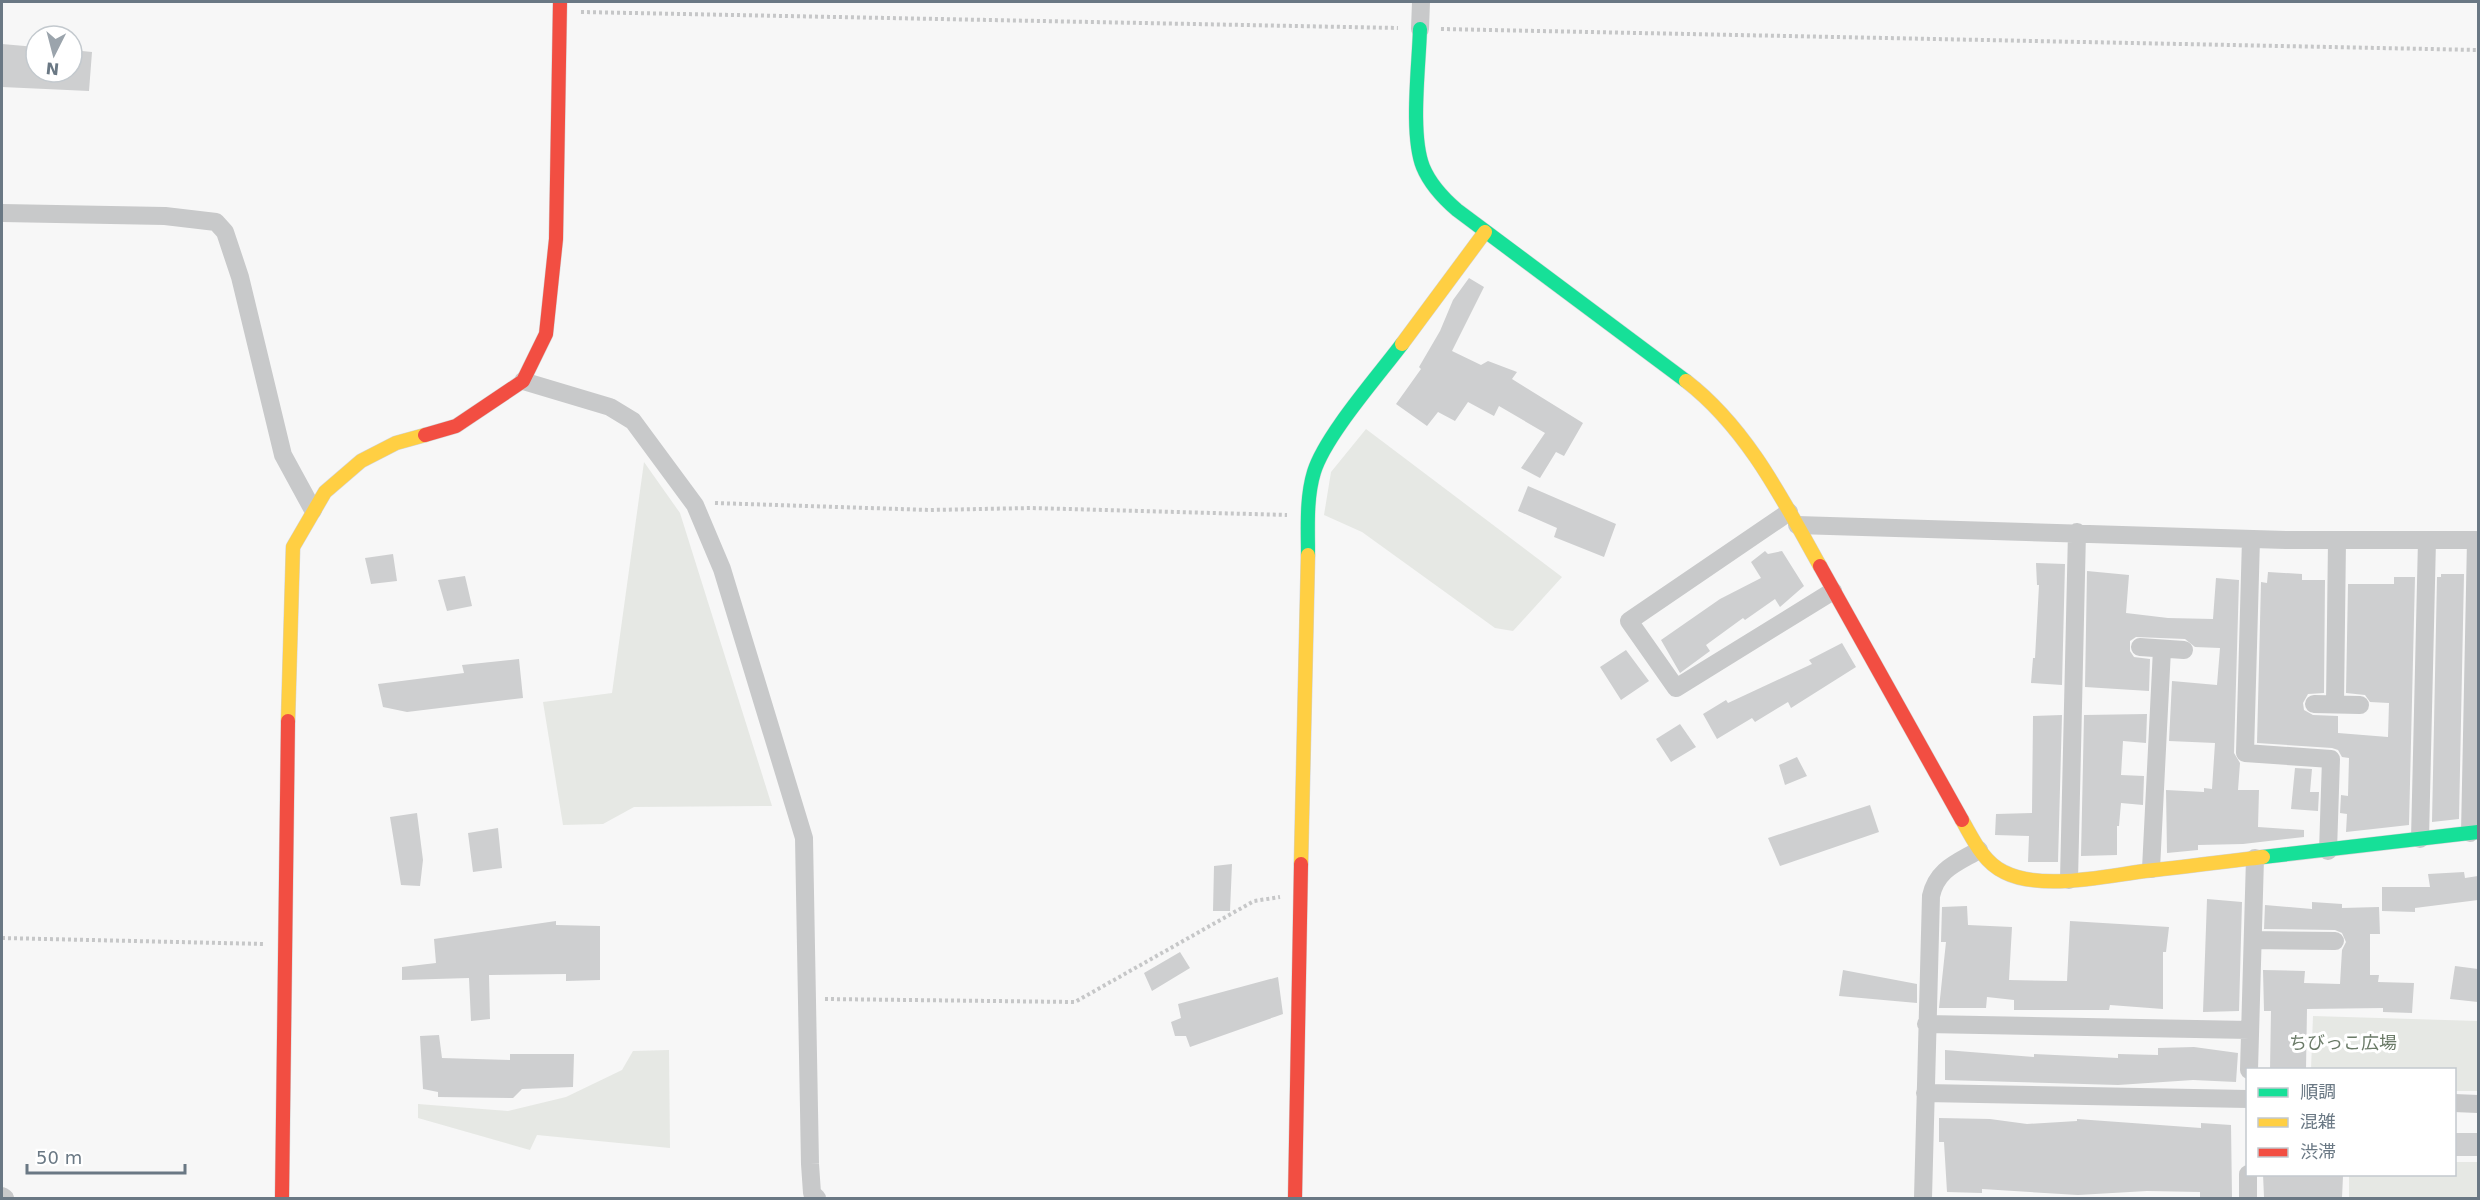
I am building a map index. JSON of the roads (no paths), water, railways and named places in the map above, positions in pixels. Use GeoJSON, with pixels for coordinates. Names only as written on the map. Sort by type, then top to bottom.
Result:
{"type":"FeatureCollection","features":[{"type":"Feature","properties":{"kind":"street"},"geometry":{"type":"LineString","coordinates":[[1421,2],[1417,145],[1420,164],[1439,194],[1485,232],[1699,391],[1728,420],[1749,448],[1793,518],[1979,850],[1997,870],[2013,877],[2034,881],[2069,880],[2474,832],[2476,540],[2252,539],[1793,518],[1629,621],[1676,688],[1833,591]]}},
{"type":"Feature","properties":{"kind":"street"},"geometry":{"type":"LineString","coordinates":[[282,1198],[293,547],[313,510],[334,483],[361,461],[396,443],[456,426],[523,381],[546,334],[554,280],[560,6]]}},
{"type":"Feature","properties":{"kind":"street"},"geometry":{"type":"LineString","coordinates":[[2,213],[165,216],[216,222],[225,232],[240,277],[283,455],[313,510]]}},
{"type":"Feature","properties":{"kind":"street"},"geometry":{"type":"LineString","coordinates":[[1294,1198],[1308,638],[1308,516],[1314,472],[1335,434],[1485,232]]}},
{"type":"Feature","properties":{"kind":"street"},"geometry":{"type":"LineString","coordinates":[[523,381],[610,406],[633,421],[695,505],[722,569],[804,838],[810,1164],[812,1193],[817,1198]]}},
{"type":"Feature","properties":{"kind":"street"},"geometry":{"type":"LineString","coordinates":[[2069,880],[2077,532]]}},
{"type":"Feature","properties":{"kind":"street"},"geometry":{"type":"LineString","coordinates":[[2252,539],[2245,753],[2331,759],[2328,851]]}},
{"type":"Feature","properties":{"kind":"street"},"geometry":{"type":"LineString","coordinates":[[2335,704],[2337,540]]}},
{"type":"Feature","properties":{"kind":"street"},"geometry":{"type":"LineString","coordinates":[[2420,839],[2427,540]]}},
{"type":"Feature","properties":{"kind":"street"},"geometry":{"type":"LineString","coordinates":[[2140,647],[2184,650]]}},
{"type":"Feature","properties":{"kind":"street"},"geometry":{"type":"LineString","coordinates":[[2151,869],[2162,649]]}},
{"type":"Feature","properties":{"kind":"street"},"geometry":{"type":"LineString","coordinates":[[2314,704],[2360,705]]}},
{"type":"Feature","properties":{"kind":"street"},"geometry":{"type":"LineString","coordinates":[[1923,1198],[1926,1024],[1934,883],[1942,870],[1979,850]]}},
{"type":"Feature","properties":{"kind":"street"},"geometry":{"type":"LineString","coordinates":[[2249,1068],[2255,858]]}},
{"type":"Feature","properties":{"kind":"street"},"geometry":{"type":"LineString","coordinates":[[2253,940],[2335,941]]}},
{"type":"Feature","properties":{"kind":"street"},"geometry":{"type":"LineString","coordinates":[[1926,1024],[2250,1030]]}},
{"type":"Feature","properties":{"kind":"street"},"geometry":{"type":"LineString","coordinates":[[1925,1093],[2246,1099]]}},
{"type":"Feature","properties":{"kind":"street"},"geometry":{"type":"LineString","coordinates":[[2456,1103],[2478,1104]]}},
{"type":"Feature","properties":{"kind":"street"},"geometry":{"type":"LineString","coordinates":[[2248,1176],[2248,1198]]}},
{"type":"Feature","properties":{"kind":"park label","name":"ちびっこ広場"},"geometry":{"type":"Point","coordinates":[2343,1043]}}]}
